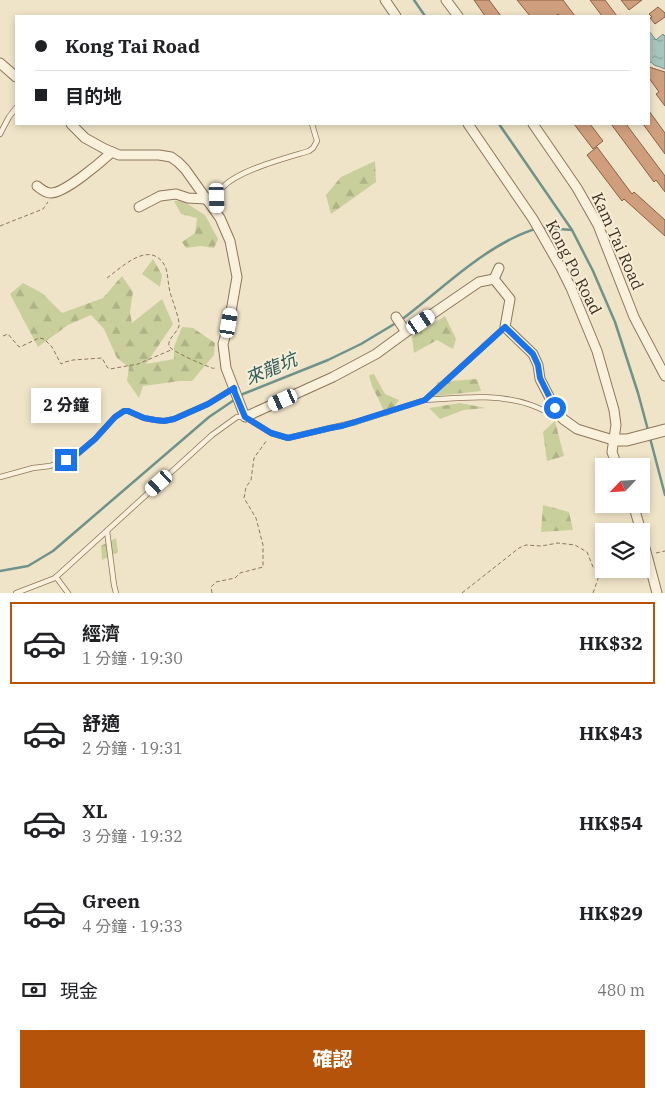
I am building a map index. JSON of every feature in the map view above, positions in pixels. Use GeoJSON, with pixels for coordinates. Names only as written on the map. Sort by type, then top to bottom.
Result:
{"type":"FeatureCollection","features":[{"type":"Feature","properties":{"kind":"street"},"geometry":{"type":"LineString","coordinates":[[385,0],[395,15]]}},
{"type":"Feature","properties":{"kind":"street"},"geometry":{"type":"LineString","coordinates":[[446,0],[457,15]]}},
{"type":"Feature","properties":{"kind":"street"},"geometry":{"type":"LineString","coordinates":[[0,62],[15,76]]}},
{"type":"Feature","properties":{"kind":"street"},"geometry":{"type":"LineString","coordinates":[[72,125],[86,138],[105,150],[119,154],[159,155],[178,162],[186,169],[220,218],[230,241],[237,277],[229,323],[223,344],[226,368],[244,412],[343,372],[376,354],[479,282],[494,279]]}},
{"type":"Feature","properties":{"kind":"street","name":"Kong Po Road"},"geometry":{"type":"LineString","coordinates":[[469,125],[533,219],[571,288],[597,351],[614,410],[616,432],[612,452],[614,458]]}},
{"type":"Feature","properties":{"kind":"street","name":"Kam Tai Road"},"geometry":{"type":"LineString","coordinates":[[534,125],[577,188],[598,225],[634,317],[665,376]]}},
{"type":"Feature","properties":{"kind":"street"},"geometry":{"type":"LineString","coordinates":[[38,186],[49,193],[56,192],[94,168],[112,152]]}},
{"type":"Feature","properties":{"kind":"street"},"geometry":{"type":"LineString","coordinates":[[139,207],[160,196],[176,194],[188,198],[205,199]]}},
{"type":"Feature","properties":{"kind":"street"},"geometry":{"type":"LineString","coordinates":[[494,279],[499,268]]}},
{"type":"Feature","properties":{"kind":"street"},"geometry":{"type":"LineString","coordinates":[[494,279],[510,299],[505,327],[533,354],[538,365],[540,378],[562,420],[577,429],[613,440],[627,440],[665,430]]}},
{"type":"Feature","properties":{"kind":"street"},"geometry":{"type":"LineString","coordinates":[[396,318],[406,332]]}},
{"type":"Feature","properties":{"kind":"street"},"geometry":{"type":"LineString","coordinates":[[650,566],[657,593]]}},
{"type":"Feature","properties":{"kind":"lane"},"geometry":{"type":"LineString","coordinates":[[0,134],[15,109]]}},
{"type":"Feature","properties":{"kind":"lane"},"geometry":{"type":"LineString","coordinates":[[220,218],[217,198],[222,187],[237,176],[251,170],[309,151],[317,141],[312,125]]}},
{"type":"Feature","properties":{"kind":"lane"},"geometry":{"type":"LineString","coordinates":[[425,400],[505,327]]}},
{"type":"Feature","properties":{"kind":"lane"},"geometry":{"type":"LineString","coordinates":[[0,477],[50,466],[75,456],[95,439],[115,417],[124,411],[144,418],[164,421],[174,419],[208,404],[234,390]]}},
{"type":"Feature","properties":{"kind":"lane"},"geometry":{"type":"LineString","coordinates":[[16,593],[56,577],[212,435],[244,412],[271,433],[288,438],[356,422],[425,400],[488,397],[509,400],[530,405],[562,420]]}},
{"type":"Feature","properties":{"kind":"lane"},"geometry":{"type":"LineString","coordinates":[[107,531],[116,593]]}},
{"type":"Feature","properties":{"kind":"lane"},"geometry":{"type":"LineString","coordinates":[[56,577],[68,593]]}},
{"type":"Feature","properties":{"kind":"path"},"geometry":{"type":"LineString","coordinates":[[0,226],[42,209],[56,192]]}},
{"type":"Feature","properties":{"kind":"path"},"geometry":{"type":"LineString","coordinates":[[107,278],[132,259],[149,254],[156,256],[164,265],[170,293],[179,319],[179,325],[169,342],[172,350],[212,368],[226,368]]}},
{"type":"Feature","properties":{"kind":"path"},"geometry":{"type":"LineString","coordinates":[[3,336],[8,334],[20,347],[39,338],[44,339],[52,347],[61,364],[102,358],[110,369],[138,364],[172,350]]}},
{"type":"Feature","properties":{"kind":"path"},"geometry":{"type":"LineString","coordinates":[[212,593],[211,587],[216,582],[235,578],[240,573],[263,567],[263,545],[256,518],[244,498],[246,487],[251,480],[254,458],[271,433]]}},
{"type":"Feature","properties":{"kind":"path"},"geometry":{"type":"LineString","coordinates":[[462,593],[519,548],[526,545],[541,546],[558,543],[575,545],[587,552],[595,569]]}},
{"type":"Feature","properties":{"kind":"path"},"geometry":{"type":"LineString","coordinates":[[593,593],[598,578]]}},
{"type":"Feature","properties":{"kind":"green space"},"geometry":{"type":"Polygon","coordinates":[[[375,161],[376,182],[331,214],[326,195],[341,177],[375,161]]]}},
{"type":"Feature","properties":{"kind":"green space"},"geometry":{"type":"Polygon","coordinates":[[[174,201],[183,201],[205,215],[218,239],[214,248],[201,246],[186,248],[182,242],[195,233],[197,218],[181,214],[174,201]]]}},
{"type":"Feature","properties":{"kind":"green space"},"geometry":{"type":"Polygon","coordinates":[[[153,259],[162,275],[160,287],[142,274],[153,259]]]}},
{"type":"Feature","properties":{"kind":"green space"},"geometry":{"type":"Polygon","coordinates":[[[122,276],[133,292],[130,312],[132,323],[162,299],[173,324],[146,364],[174,359],[174,347],[182,327],[193,328],[215,343],[214,355],[192,381],[143,386],[139,398],[127,381],[129,367],[117,358],[104,329],[91,315],[68,325],[38,347],[10,294],[23,283],[42,293],[62,313],[103,298],[122,276]]]}},
{"type":"Feature","properties":{"kind":"green space"},"geometry":{"type":"Polygon","coordinates":[[[445,316],[456,339],[453,349],[437,340],[414,353],[412,337],[445,316]]]}},
{"type":"Feature","properties":{"kind":"green space"},"geometry":{"type":"Polygon","coordinates":[[[374,374],[385,394],[399,400],[387,417],[372,386],[369,375],[374,374]]]}},
{"type":"Feature","properties":{"kind":"green space"},"geometry":{"type":"Polygon","coordinates":[[[477,379],[481,391],[436,396],[437,382],[477,379]]]}},
{"type":"Feature","properties":{"kind":"green space"},"geometry":{"type":"Polygon","coordinates":[[[460,403],[486,408],[464,410],[440,419],[429,408],[460,403]]]}},
{"type":"Feature","properties":{"kind":"green space"},"geometry":{"type":"Polygon","coordinates":[[[555,421],[564,456],[547,461],[543,432],[555,421]]]}},
{"type":"Feature","properties":{"kind":"green space"},"geometry":{"type":"Polygon","coordinates":[[[543,505],[569,512],[573,530],[541,532],[543,505]]]}},
{"type":"Feature","properties":{"kind":"green space"},"geometry":{"type":"Polygon","coordinates":[[[116,538],[118,552],[102,560],[101,546],[116,538]]]}},
{"type":"Feature","properties":{"kind":"water"},"geometry":{"type":"Polygon","coordinates":[[[650,32],[656,40],[663,34],[665,35],[665,69],[651,62],[650,32]]]}},
{"type":"Feature","properties":{"kind":"building"},"geometry":{"type":"Polygon","coordinates":[[[474,0],[489,0],[500,15],[484,15],[474,0]]]}},
{"type":"Feature","properties":{"kind":"building"},"geometry":{"type":"Polygon","coordinates":[[[517,0],[563,0],[574,15],[558,14],[529,15],[517,0]]]}},
{"type":"Feature","properties":{"kind":"building"},"geometry":{"type":"Polygon","coordinates":[[[590,0],[605,0],[616,15],[601,15],[590,0]]]}},
{"type":"Feature","properties":{"kind":"building"},"geometry":{"type":"Polygon","coordinates":[[[621,0],[642,0],[629,10],[621,0]]]}},
{"type":"Feature","properties":{"kind":"building"},"geometry":{"type":"Polygon","coordinates":[[[658,7],[665,13],[665,17],[655,24],[649,14],[658,7]]]}},
{"type":"Feature","properties":{"kind":"building"},"geometry":{"type":"Polygon","coordinates":[[[650,67],[665,72],[665,106],[656,94],[659,92],[650,79],[650,67]]]}},
{"type":"Feature","properties":{"kind":"building"},"geometry":{"type":"Polygon","coordinates":[[[650,112],[665,133],[665,154],[644,125],[650,125],[650,112]]]}},
{"type":"Feature","properties":{"kind":"building"},"geometry":{"type":"Polygon","coordinates":[[[575,125],[591,125],[603,141],[593,149],[575,125]]]}},
{"type":"Feature","properties":{"kind":"building"},"geometry":{"type":"Polygon","coordinates":[[[612,125],[627,125],[665,176],[665,192],[656,180],[654,182],[612,125]]]}},
{"type":"Feature","properties":{"kind":"building"},"geometry":{"type":"Polygon","coordinates":[[[597,147],[632,194],[634,192],[665,220],[665,236],[624,199],[622,201],[587,155],[597,147]]]}},
{"type":"Feature","properties":{"kind":"waterway"},"geometry":{"type":"LineString","coordinates":[[414,0],[424,15]]}},
{"type":"Feature","properties":{"kind":"waterway"},"geometry":{"type":"LineString","coordinates":[[500,125],[572,230],[593,271],[615,322],[648,430]]}},
{"type":"Feature","properties":{"kind":"waterway","name":"來龍坑"},"geometry":{"type":"LineString","coordinates":[[542,228],[572,230]]}},
{"type":"Feature","properties":{"kind":"waterway","name":"來龍坑"},"geometry":{"type":"LineString","coordinates":[[401,320],[454,277],[496,247],[536,229]]}},
{"type":"Feature","properties":{"kind":"waterway","name":"來龍坑"},"geometry":{"type":"LineString","coordinates":[[0,571],[28,566],[53,551],[209,417],[243,394],[328,360],[361,344],[396,323]]}},
{"type":"Feature","properties":{"kind":"waterway"},"geometry":{"type":"LineString","coordinates":[[650,438],[665,495]]}},
{"type":"Feature","properties":{"kind":"route"},"geometry":{"type":"LineString","coordinates":[[66,460],[75,456],[95,439],[119,413],[128,411],[144,418],[164,421],[174,419],[208,404],[234,388],[245,417],[271,433],[288,438],[356,422],[425,400],[505,327],[533,354],[538,365],[540,378],[555,408]]}}]}
